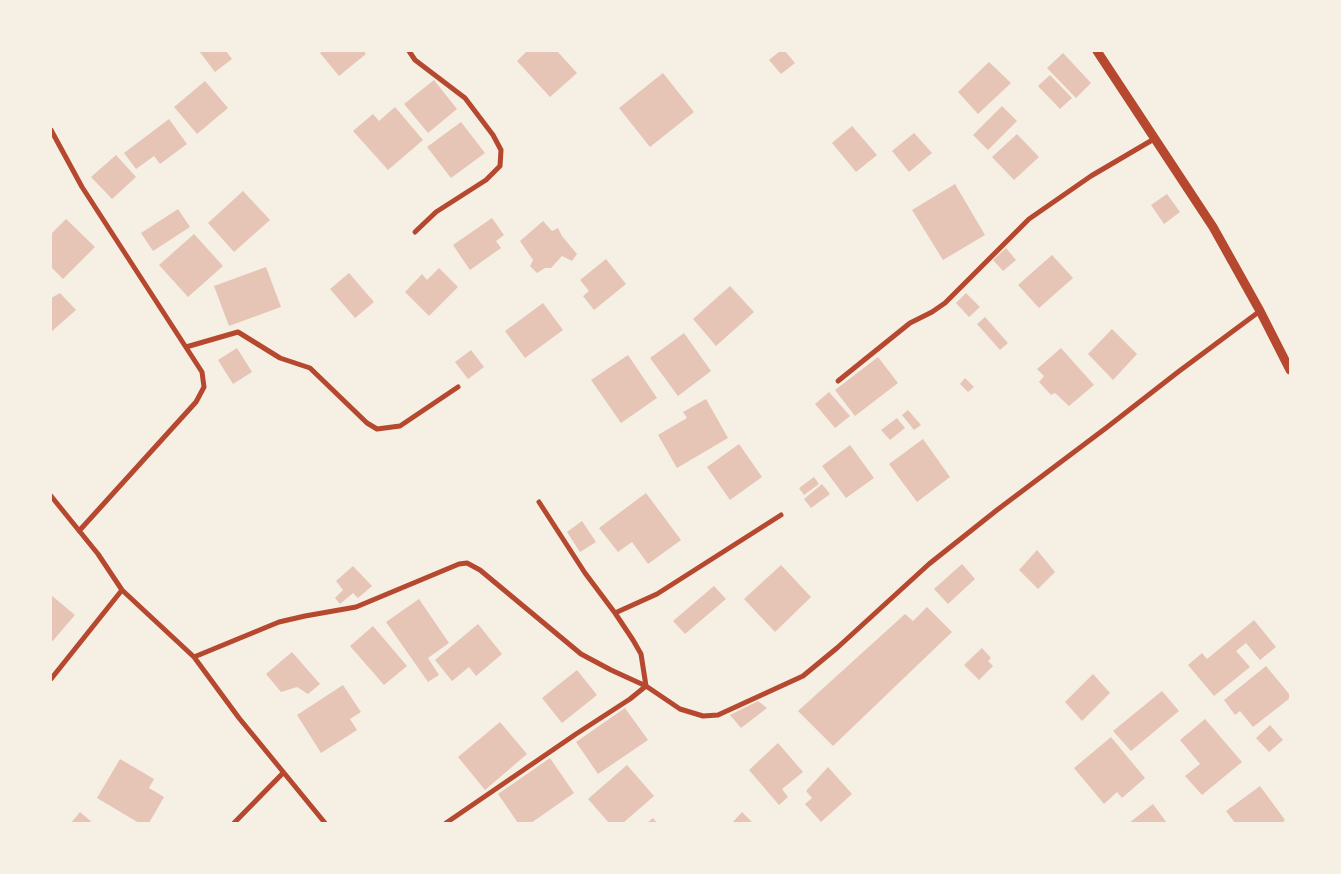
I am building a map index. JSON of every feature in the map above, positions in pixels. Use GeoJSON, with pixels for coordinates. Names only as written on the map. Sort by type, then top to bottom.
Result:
{"type":"FeatureCollection","features":[{"type":"Feature","properties":{"kind":"street"},"geometry":{"type":"LineString","coordinates":[[409,51],[414,60],[465,98],[493,135],[501,150],[500,166],[486,180],[436,212],[415,232]]}},
{"type":"Feature","properties":{"kind":"street"},"geometry":{"type":"LineString","coordinates":[[1096,51],[1213,227],[1260,311],[1290,370]]}},
{"type":"Feature","properties":{"kind":"street"},"geometry":{"type":"LineString","coordinates":[[52,132],[82,187],[202,372],[204,387],[196,402],[79,531]]}},
{"type":"Feature","properties":{"kind":"street"},"geometry":{"type":"LineString","coordinates":[[838,381],[910,323],[932,312],[946,302],[1029,218],[1091,176],[1154,139]]}},
{"type":"Feature","properties":{"kind":"street"},"geometry":{"type":"LineString","coordinates":[[194,657],[279,622],[356,607],[459,564],[468,563],[492,580],[581,654],[610,670],[646,686],[680,709],[703,716],[718,715],[803,676],[837,648],[929,564],[997,510],[1260,311]]}},
{"type":"Feature","properties":{"kind":"street"},"geometry":{"type":"LineString","coordinates":[[186,347],[238,332],[280,358],[310,368],[367,423],[377,429],[400,426],[458,386]]}},
{"type":"Feature","properties":{"kind":"street"},"geometry":{"type":"LineString","coordinates":[[51,496],[98,554],[122,590],[194,657],[283,773],[325,823]]}},
{"type":"Feature","properties":{"kind":"street"},"geometry":{"type":"LineString","coordinates":[[539,502],[585,573],[615,613],[640,654],[646,686]]}},
{"type":"Feature","properties":{"kind":"street"},"geometry":{"type":"LineString","coordinates":[[615,613],[657,594],[781,514]]}},
{"type":"Feature","properties":{"kind":"street"},"geometry":{"type":"LineString","coordinates":[[51,679],[122,590]]}},
{"type":"Feature","properties":{"kind":"street"},"geometry":{"type":"LineString","coordinates":[[446,823],[630,699],[646,686]]}},
{"type":"Feature","properties":{"kind":"street"},"geometry":{"type":"LineString","coordinates":[[234,823],[283,773]]}},
{"type":"Feature","properties":{"kind":"building"},"geometry":{"type":"Polygon","coordinates":[[[199,51],[226,51],[232,59],[215,72],[199,51]]]}},
{"type":"Feature","properties":{"kind":"building"},"geometry":{"type":"Polygon","coordinates":[[[323,51],[364,51],[366,54],[339,76],[320,53],[323,51]]]}},
{"type":"Feature","properties":{"kind":"building"},"geometry":{"type":"Polygon","coordinates":[[[527,51],[557,51],[577,73],[550,97],[517,61],[527,51]]]}},
{"type":"Feature","properties":{"kind":"building"},"geometry":{"type":"Polygon","coordinates":[[[780,51],[785,51],[795,63],[781,74],[769,60],[780,51]]]}},
{"type":"Feature","properties":{"kind":"building"},"geometry":{"type":"Polygon","coordinates":[[[1063,53],[1091,83],[1076,98],[1047,68],[1063,53]]]}},
{"type":"Feature","properties":{"kind":"building"},"geometry":{"type":"Polygon","coordinates":[[[989,62],[1011,83],[978,114],[958,92],[989,62]]]}},
{"type":"Feature","properties":{"kind":"building"},"geometry":{"type":"Polygon","coordinates":[[[663,73],[694,112],[650,147],[619,108],[663,73]]]}},
{"type":"Feature","properties":{"kind":"building"},"geometry":{"type":"Polygon","coordinates":[[[1050,75],[1072,98],[1060,109],[1038,86],[1050,75]]]}},
{"type":"Feature","properties":{"kind":"building"},"geometry":{"type":"Polygon","coordinates":[[[434,80],[457,109],[428,133],[404,104],[434,80]]]}},
{"type":"Feature","properties":{"kind":"building"},"geometry":{"type":"Polygon","coordinates":[[[205,81],[228,108],[197,134],[174,107],[205,81]]]}},
{"type":"Feature","properties":{"kind":"building"},"geometry":{"type":"Polygon","coordinates":[[[1002,106],[1017,121],[988,150],[973,135],[1002,106]]]}},
{"type":"Feature","properties":{"kind":"building"},"geometry":{"type":"Polygon","coordinates":[[[395,107],[423,140],[388,170],[353,131],[373,114],[379,121],[395,107]]]}},
{"type":"Feature","properties":{"kind":"building"},"geometry":{"type":"Polygon","coordinates":[[[169,119],[187,144],[160,164],[154,156],[136,169],[124,153],[169,119]]]}},
{"type":"Feature","properties":{"kind":"building"},"geometry":{"type":"Polygon","coordinates":[[[461,122],[485,153],[451,178],[427,147],[461,122]]]}},
{"type":"Feature","properties":{"kind":"building"},"geometry":{"type":"Polygon","coordinates":[[[852,126],[877,155],[856,172],[832,143],[852,126]]]}},
{"type":"Feature","properties":{"kind":"building"},"geometry":{"type":"Polygon","coordinates":[[[914,133],[932,153],[909,172],[892,151],[914,133]]]}},
{"type":"Feature","properties":{"kind":"building"},"geometry":{"type":"Polygon","coordinates":[[[1017,134],[1039,157],[1014,180],[992,157],[1017,134]]]}},
{"type":"Feature","properties":{"kind":"building"},"geometry":{"type":"Polygon","coordinates":[[[116,155],[136,177],[112,199],[91,177],[116,155]]]}},
{"type":"Feature","properties":{"kind":"building"},"geometry":{"type":"Polygon","coordinates":[[[955,184],[985,235],[943,260],[912,210],[955,184]]]}},
{"type":"Feature","properties":{"kind":"building"},"geometry":{"type":"Polygon","coordinates":[[[243,191],[270,220],[234,252],[208,223],[243,191]]]}},
{"type":"Feature","properties":{"kind":"building"},"geometry":{"type":"Polygon","coordinates":[[[1167,194],[1180,212],[1164,224],[1151,205],[1167,194]]]}},
{"type":"Feature","properties":{"kind":"building"},"geometry":{"type":"Polygon","coordinates":[[[178,209],[190,227],[153,251],[141,233],[178,209]]]}},
{"type":"Feature","properties":{"kind":"building"},"geometry":{"type":"Polygon","coordinates":[[[492,218],[504,235],[496,241],[501,248],[470,270],[453,245],[492,218]]]}},
{"type":"Feature","properties":{"kind":"building"},"geometry":{"type":"Polygon","coordinates":[[[66,219],[95,247],[63,279],[51,267],[51,234],[66,219]]]}},
{"type":"Feature","properties":{"kind":"building"},"geometry":{"type":"Polygon","coordinates":[[[543,221],[552,231],[558,228],[577,254],[572,261],[562,256],[551,268],[545,268],[537,273],[530,266],[533,260],[520,241],[543,221]]]}},
{"type":"Feature","properties":{"kind":"building"},"geometry":{"type":"Polygon","coordinates":[[[194,234],[223,266],[188,297],[159,265],[194,234]]]}},
{"type":"Feature","properties":{"kind":"building"},"geometry":{"type":"Polygon","coordinates":[[[1006,248],[1016,260],[1003,271],[993,260],[1006,248]]]}},
{"type":"Feature","properties":{"kind":"building"},"geometry":{"type":"Polygon","coordinates":[[[1052,255],[1073,278],[1039,308],[1018,285],[1052,255]]]}},
{"type":"Feature","properties":{"kind":"building"},"geometry":{"type":"Polygon","coordinates":[[[606,259],[626,284],[594,310],[583,296],[589,291],[580,280],[606,259]]]}},
{"type":"Feature","properties":{"kind":"building"},"geometry":{"type":"Polygon","coordinates":[[[266,267],[281,307],[229,326],[214,286],[266,267]]]}},
{"type":"Feature","properties":{"kind":"building"},"geometry":{"type":"Polygon","coordinates":[[[439,268],[458,287],[429,316],[405,292],[422,274],[427,280],[439,268]]]}},
{"type":"Feature","properties":{"kind":"building"},"geometry":{"type":"Polygon","coordinates":[[[349,273],[374,302],[355,318],[330,289],[349,273]]]}},
{"type":"Feature","properties":{"kind":"building"},"geometry":{"type":"Polygon","coordinates":[[[730,286],[754,312],[716,346],[693,319],[730,286]]]}},
{"type":"Feature","properties":{"kind":"building"},"geometry":{"type":"Polygon","coordinates":[[[60,293],[76,310],[51,332],[51,298],[60,293]]]}},
{"type":"Feature","properties":{"kind":"building"},"geometry":{"type":"Polygon","coordinates":[[[966,293],[980,307],[969,317],[956,303],[966,293]]]}},
{"type":"Feature","properties":{"kind":"building"},"geometry":{"type":"Polygon","coordinates":[[[543,303],[563,330],[525,358],[505,331],[543,303]]]}},
{"type":"Feature","properties":{"kind":"building"},"geometry":{"type":"Polygon","coordinates":[[[985,317],[1008,343],[1000,350],[977,324],[985,317]]]}},
{"type":"Feature","properties":{"kind":"building"},"geometry":{"type":"Polygon","coordinates":[[[1112,329],[1137,354],[1113,380],[1088,354],[1112,329]]]}},
{"type":"Feature","properties":{"kind":"building"},"geometry":{"type":"Polygon","coordinates":[[[684,333],[711,371],[678,396],[650,358],[684,333]]]}},
{"type":"Feature","properties":{"kind":"building"},"geometry":{"type":"Polygon","coordinates":[[[237,348],[252,372],[233,384],[218,360],[237,348]]]}},
{"type":"Feature","properties":{"kind":"building"},"geometry":{"type":"Polygon","coordinates":[[[1061,348],[1094,385],[1069,406],[1055,393],[1051,395],[1039,382],[1044,376],[1037,369],[1061,348]]]}},
{"type":"Feature","properties":{"kind":"building"},"geometry":{"type":"Polygon","coordinates":[[[471,350],[484,367],[468,379],[455,362],[471,350]]]}},
{"type":"Feature","properties":{"kind":"building"},"geometry":{"type":"Polygon","coordinates":[[[628,355],[657,398],[621,423],[591,380],[628,355]]]}},
{"type":"Feature","properties":{"kind":"building"},"geometry":{"type":"Polygon","coordinates":[[[878,357],[898,383],[855,416],[835,390],[878,357]]]}},
{"type":"Feature","properties":{"kind":"building"},"geometry":{"type":"Polygon","coordinates":[[[965,378],[974,387],[968,392],[960,384],[965,378]]]}},
{"type":"Feature","properties":{"kind":"building"},"geometry":{"type":"Polygon","coordinates":[[[829,392],[850,416],[835,428],[815,404],[829,392]]]}},
{"type":"Feature","properties":{"kind":"building"},"geometry":{"type":"Polygon","coordinates":[[[706,399],[728,438],[677,468],[658,435],[687,418],[683,412],[706,399]]]}},
{"type":"Feature","properties":{"kind":"building"},"geometry":{"type":"Polygon","coordinates":[[[908,410],[921,425],[914,430],[902,415],[908,410]]]}},
{"type":"Feature","properties":{"kind":"building"},"geometry":{"type":"Polygon","coordinates":[[[897,418],[905,428],[890,440],[881,430],[897,418]]]}},
{"type":"Feature","properties":{"kind":"building"},"geometry":{"type":"Polygon","coordinates":[[[923,439],[950,477],[917,502],[889,464],[923,439]]]}},
{"type":"Feature","properties":{"kind":"building"},"geometry":{"type":"Polygon","coordinates":[[[739,444],[762,477],[730,500],[707,467],[739,444]]]}},
{"type":"Feature","properties":{"kind":"building"},"geometry":{"type":"Polygon","coordinates":[[[850,445],[874,478],[846,498],[822,466],[850,445]]]}},
{"type":"Feature","properties":{"kind":"building"},"geometry":{"type":"Polygon","coordinates":[[[814,477],[819,484],[804,495],[799,488],[814,477]]]}},
{"type":"Feature","properties":{"kind":"building"},"geometry":{"type":"Polygon","coordinates":[[[822,484],[830,494],[811,508],[804,499],[822,484]]]}},
{"type":"Feature","properties":{"kind":"building"},"geometry":{"type":"Polygon","coordinates":[[[646,493],[681,540],[648,564],[632,542],[618,552],[599,528],[646,493]]]}},
{"type":"Feature","properties":{"kind":"building"},"geometry":{"type":"Polygon","coordinates":[[[582,521],[596,542],[580,552],[567,532],[582,521]]]}},
{"type":"Feature","properties":{"kind":"building"},"geometry":{"type":"Polygon","coordinates":[[[1037,550],[1055,572],[1038,589],[1019,570],[1037,550]]]}},
{"type":"Feature","properties":{"kind":"building"},"geometry":{"type":"Polygon","coordinates":[[[962,564],[975,579],[948,604],[934,589],[962,564]]]}},
{"type":"Feature","properties":{"kind":"building"},"geometry":{"type":"Polygon","coordinates":[[[781,565],[811,597],[775,632],[744,599],[781,565]]]}},
{"type":"Feature","properties":{"kind":"building"},"geometry":{"type":"Polygon","coordinates":[[[353,566],[372,586],[358,598],[353,593],[340,604],[335,598],[343,590],[336,581],[353,566]]]}},
{"type":"Feature","properties":{"kind":"building"},"geometry":{"type":"Polygon","coordinates":[[[714,586],[726,599],[685,634],[673,621],[714,586]]]}},
{"type":"Feature","properties":{"kind":"building"},"geometry":{"type":"Polygon","coordinates":[[[51,595],[75,615],[51,643],[51,595]]]}},
{"type":"Feature","properties":{"kind":"building"},"geometry":{"type":"Polygon","coordinates":[[[419,599],[449,643],[428,658],[439,675],[428,682],[386,622],[419,599]]]}},
{"type":"Feature","properties":{"kind":"building"},"geometry":{"type":"Polygon","coordinates":[[[927,607],[952,632],[833,746],[798,711],[905,614],[913,621],[927,607]]]}},
{"type":"Feature","properties":{"kind":"building"},"geometry":{"type":"Polygon","coordinates":[[[1254,620],[1276,647],[1260,660],[1246,643],[1236,651],[1250,667],[1214,696],[1188,665],[1202,653],[1207,659],[1254,620]]]}},
{"type":"Feature","properties":{"kind":"building"},"geometry":{"type":"Polygon","coordinates":[[[478,624],[502,654],[476,676],[469,667],[452,681],[435,660],[478,624]]]}},
{"type":"Feature","properties":{"kind":"building"},"geometry":{"type":"Polygon","coordinates":[[[373,626],[407,666],[384,685],[350,646],[373,626]]]}},
{"type":"Feature","properties":{"kind":"building"},"geometry":{"type":"Polygon","coordinates":[[[982,648],[991,658],[988,661],[993,666],[979,680],[964,665],[982,648]]]}},
{"type":"Feature","properties":{"kind":"building"},"geometry":{"type":"Polygon","coordinates":[[[292,652],[320,684],[308,694],[297,687],[281,692],[266,674],[292,652]]]}},
{"type":"Feature","properties":{"kind":"building"},"geometry":{"type":"Polygon","coordinates":[[[1266,666],[1290,695],[1290,698],[1253,727],[1240,711],[1235,715],[1224,700],[1266,666]]]}},
{"type":"Feature","properties":{"kind":"building"},"geometry":{"type":"Polygon","coordinates":[[[577,670],[597,695],[562,723],[542,698],[577,670]]]}},
{"type":"Feature","properties":{"kind":"building"},"geometry":{"type":"Polygon","coordinates":[[[1093,674],[1110,693],[1082,721],[1065,702],[1093,674]]]}},
{"type":"Feature","properties":{"kind":"building"},"geometry":{"type":"Polygon","coordinates":[[[343,685],[361,712],[350,719],[357,730],[321,753],[297,715],[343,685]]]}},
{"type":"Feature","properties":{"kind":"building"},"geometry":{"type":"Polygon","coordinates":[[[1162,691],[1179,711],[1131,751],[1113,731],[1162,691]]]}},
{"type":"Feature","properties":{"kind":"building"},"geometry":{"type":"Polygon","coordinates":[[[758,701],[767,708],[741,728],[730,715],[758,701]]]}},
{"type":"Feature","properties":{"kind":"building"},"geometry":{"type":"Polygon","coordinates":[[[625,708],[648,740],[598,774],[576,742],[625,708]]]}},
{"type":"Feature","properties":{"kind":"building"},"geometry":{"type":"Polygon","coordinates":[[[1205,719],[1242,762],[1202,795],[1185,776],[1200,764],[1180,740],[1205,719]]]}},
{"type":"Feature","properties":{"kind":"building"},"geometry":{"type":"Polygon","coordinates":[[[500,722],[527,754],[485,790],[458,757],[500,722]]]}},
{"type":"Feature","properties":{"kind":"building"},"geometry":{"type":"Polygon","coordinates":[[[1270,725],[1283,740],[1269,752],[1256,738],[1270,725]]]}},
{"type":"Feature","properties":{"kind":"building"},"geometry":{"type":"Polygon","coordinates":[[[1111,737],[1145,778],[1122,798],[1117,792],[1104,804],[1074,768],[1111,737]]]}},
{"type":"Feature","properties":{"kind":"building"},"geometry":{"type":"Polygon","coordinates":[[[778,743],[803,772],[782,789],[788,797],[779,805],[749,770],[778,743]]]}},
{"type":"Feature","properties":{"kind":"building"},"geometry":{"type":"Polygon","coordinates":[[[550,758],[574,793],[531,823],[518,823],[498,794],[550,758]]]}},
{"type":"Feature","properties":{"kind":"building"},"geometry":{"type":"Polygon","coordinates":[[[120,759],[154,779],[149,788],[164,797],[149,823],[139,823],[97,798],[120,759]]]}},
{"type":"Feature","properties":{"kind":"building"},"geometry":{"type":"Polygon","coordinates":[[[627,765],[654,796],[623,823],[609,823],[588,799],[627,765]]]}},
{"type":"Feature","properties":{"kind":"building"},"geometry":{"type":"Polygon","coordinates":[[[828,767],[852,794],[821,822],[805,804],[812,798],[806,791],[828,767]]]}},
{"type":"Feature","properties":{"kind":"building"},"geometry":{"type":"Polygon","coordinates":[[[1260,786],[1285,820],[1282,823],[1235,823],[1226,811],[1260,786]]]}},
{"type":"Feature","properties":{"kind":"building"},"geometry":{"type":"Polygon","coordinates":[[[1153,804],[1167,823],[1129,823],[1153,804]]]}},
{"type":"Feature","properties":{"kind":"building"},"geometry":{"type":"Polygon","coordinates":[[[80,812],[93,823],[71,823],[80,812]]]}},
{"type":"Feature","properties":{"kind":"building"},"geometry":{"type":"Polygon","coordinates":[[[742,812],[753,823],[732,823],[742,812]]]}},
{"type":"Feature","properties":{"kind":"building"},"geometry":{"type":"Polygon","coordinates":[[[653,818],[657,823],[647,823],[653,818]]]}}]}
